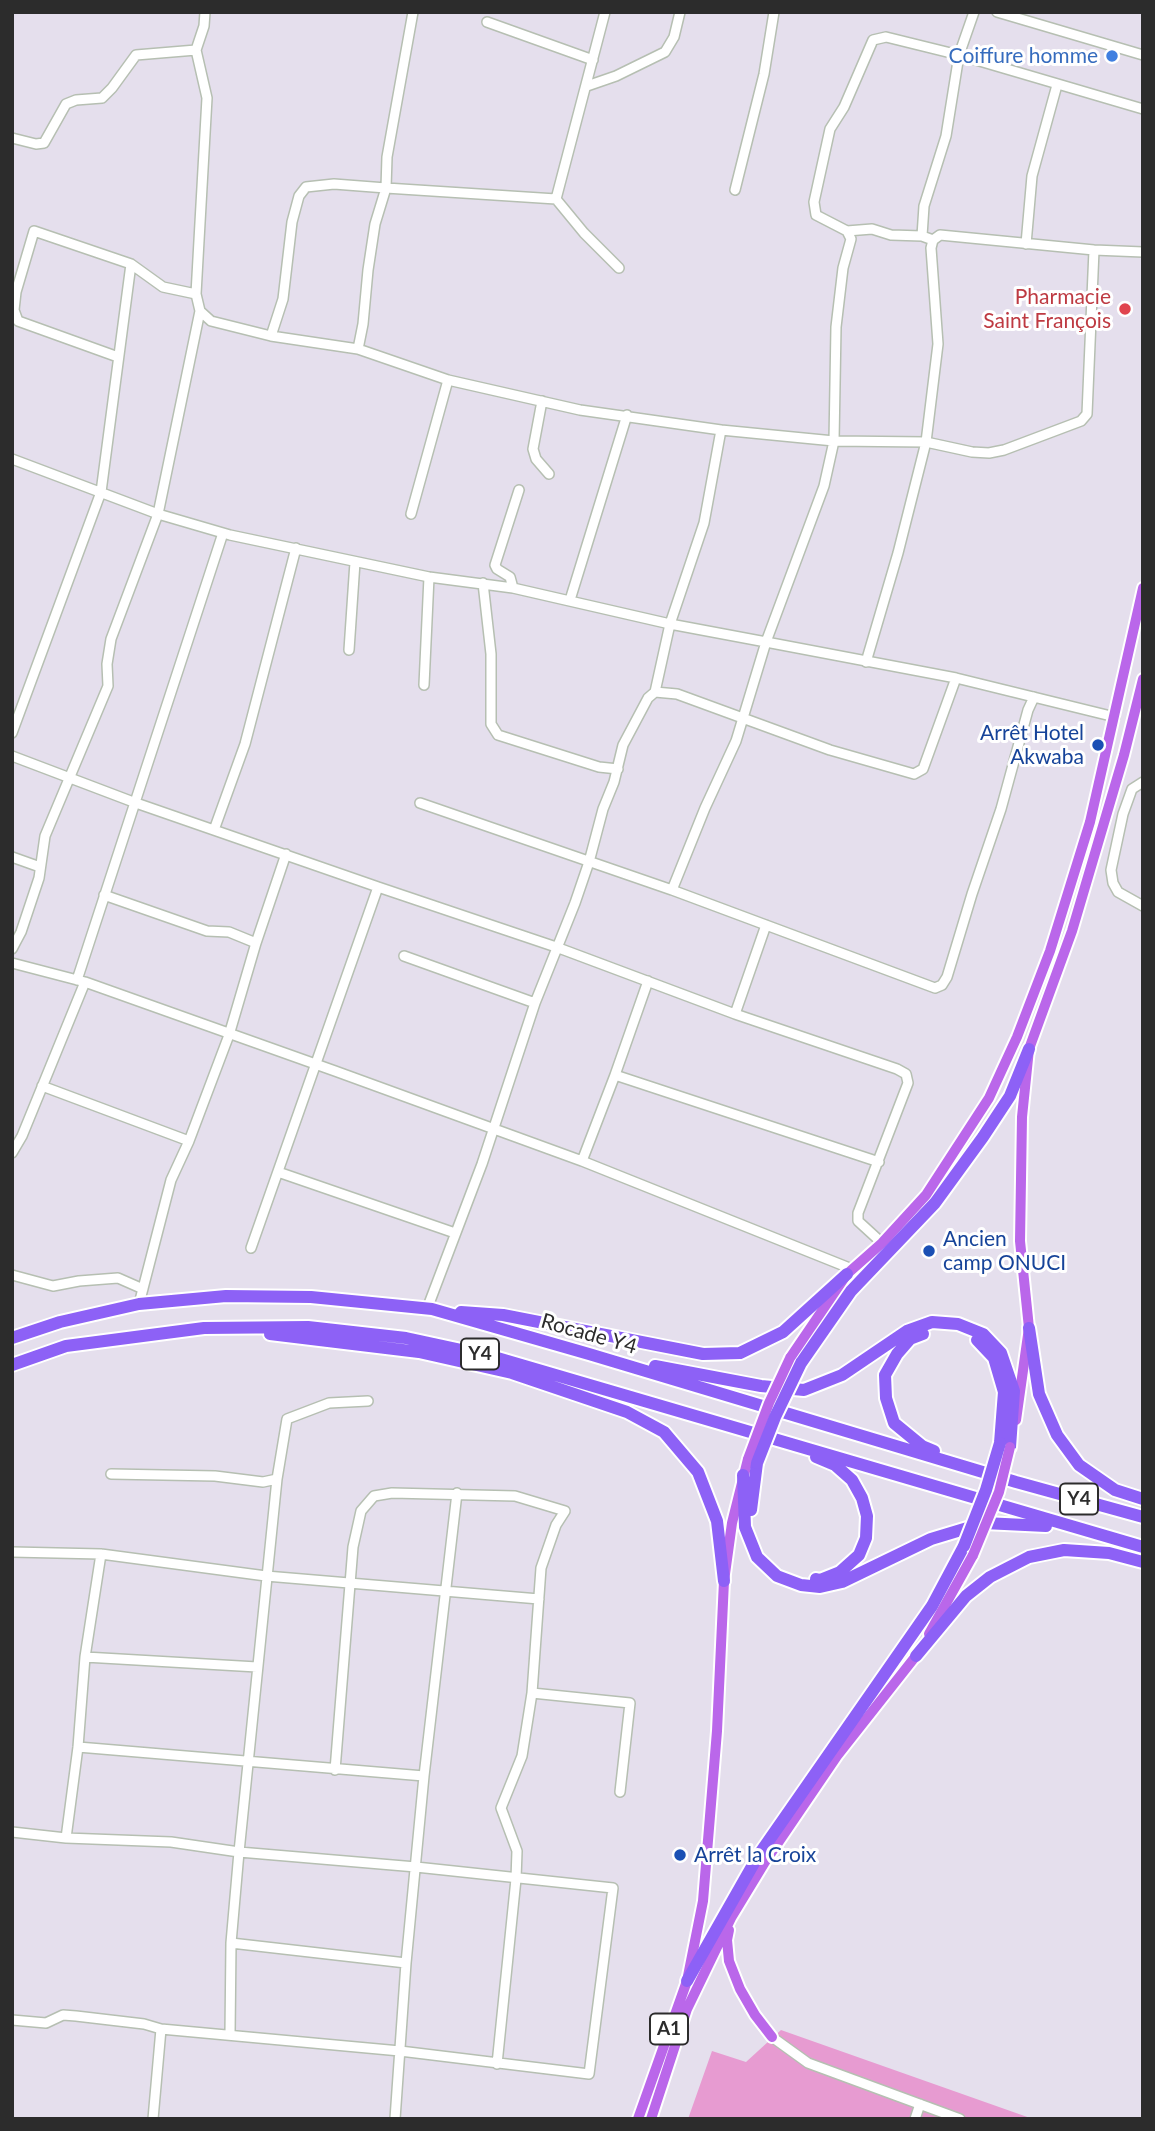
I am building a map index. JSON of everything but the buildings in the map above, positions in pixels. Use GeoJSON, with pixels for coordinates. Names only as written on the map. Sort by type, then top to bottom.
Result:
{"type":"FeatureCollection","features":[{"type":"Feature","properties":{"kind":"highway"},"geometry":{"type":"LineString","coordinates":[[747,1430],[835,1465],[852,1480],[862,1498],[867,1517],[866,1538],[859,1555],[840,1572],[820,1580],[803,1578],[782,1569],[764,1552],[752,1527],[753,1461],[775,1417],[796,1360],[851,1291],[935,1203],[1010,1096],[1029,1049]]}},
{"type":"Feature","properties":{"kind":"highway"},"geometry":{"type":"LineString","coordinates":[[429,1309],[503,1315],[703,1353],[740,1353],[783,1332],[849,1272]]}},
{"type":"Feature","properties":{"kind":"highway","name":"Rocade Y4"},"geometry":{"type":"LineString","coordinates":[[12,1338],[60,1322],[139,1304],[226,1296],[311,1297],[429,1309],[1143,1517]]}},
{"type":"Feature","properties":{"kind":"highway"},"geometry":{"type":"LineString","coordinates":[[589,1354],[761,1386],[804,1390],[842,1375],[907,1331],[932,1322],[958,1324],[983,1334],[1001,1353],[1014,1391],[1005,1445],[986,1490],[969,1551],[758,1856],[687,1981]]}},
{"type":"Feature","properties":{"kind":"highway","name":"Y4"},"geometry":{"type":"LineString","coordinates":[[12,1365],[66,1346],[204,1328],[308,1327],[406,1338],[494,1357],[1143,1547]]}},
{"type":"Feature","properties":{"kind":"highway"},"geometry":{"type":"LineString","coordinates":[[204,1328],[322,1339],[419,1352],[512,1373],[627,1412],[664,1432],[698,1472],[717,1521],[724,1581]]}},
{"type":"Feature","properties":{"kind":"highway"},"geometry":{"type":"LineString","coordinates":[[1029,1328],[1039,1394],[1057,1435],[1079,1465],[1115,1490],[1143,1499]]}},
{"type":"Feature","properties":{"kind":"highway"},"geometry":{"type":"LineString","coordinates":[[1005,1445],[1004,1392],[993,1358],[978,1340],[956,1331],[933,1330],[910,1339],[897,1354],[885,1375],[886,1398],[894,1423],[922,1446],[1016,1482]]}},
{"type":"Feature","properties":{"kind":"highway"},"geometry":{"type":"LineString","coordinates":[[743,1475],[745,1527],[757,1557],[776,1576],[801,1585],[820,1587],[842,1582],[931,1539],[984,1523],[1035,1524],[1104,1537]]}},
{"type":"Feature","properties":{"kind":"highway"},"geometry":{"type":"LineString","coordinates":[[916,1657],[966,1597],[990,1577],[1029,1557],[1064,1550],[1109,1553],[1143,1562]]}},
{"type":"Feature","properties":{"kind":"main road"},"geometry":{"type":"LineString","coordinates":[[796,1360],[849,1272],[881,1243],[926,1195],[952,1158],[989,1098],[1017,1037],[1072,885],[1095,803],[1143,587]]}},
{"type":"Feature","properties":{"kind":"main road"},"geometry":{"type":"LineString","coordinates":[[1005,1445],[1019,1407],[1029,1328],[1020,1241],[1022,1117],[1029,1049],[1072,931],[1124,755],[1143,679]]}},
{"type":"Feature","properties":{"kind":"main road"},"geometry":{"type":"LineString","coordinates":[[724,1581],[732,1523],[743,1475],[753,1461]]}},
{"type":"Feature","properties":{"kind":"main road"},"geometry":{"type":"LineString","coordinates":[[772,2037],[745,1997],[729,1961],[727,1940],[731,1918],[765,1862],[837,1756],[916,1657],[969,1551]]}},
{"type":"Feature","properties":{"kind":"main road","name":"A1"},"geometry":{"type":"LineString","coordinates":[[638,2119],[687,1981],[703,1901],[724,1581]]}},
{"type":"Feature","properties":{"kind":"main road","name":"A1"},"geometry":{"type":"LineString","coordinates":[[651,2119],[687,2009],[731,1918]]}},
{"type":"Feature","properties":{"kind":"street"},"geometry":{"type":"LineString","coordinates":[[12,949],[21,932],[39,878],[45,836],[108,686],[107,664],[111,639],[158,514],[200,311],[196,294],[207,98],[195,50],[204,26],[205,12]]}},
{"type":"Feature","properties":{"kind":"street"},"geometry":{"type":"LineString","coordinates":[[358,349],[375,224],[386,188],[387,157],[414,12]]}},
{"type":"Feature","properties":{"kind":"street"},"geometry":{"type":"LineString","coordinates":[[556,199],[605,12]]}},
{"type":"Feature","properties":{"kind":"street"},"geometry":{"type":"LineString","coordinates":[[587,86],[665,52],[674,37],[680,12]]}},
{"type":"Feature","properties":{"kind":"street"},"geometry":{"type":"LineString","coordinates":[[735,190],[764,74],[774,12]]}},
{"type":"Feature","properties":{"kind":"street"},"geometry":{"type":"LineString","coordinates":[[922,236],[924,206],[946,136],[959,55],[974,12]]}},
{"type":"Feature","properties":{"kind":"street"},"geometry":{"type":"LineString","coordinates":[[997,12],[1143,55]]}},
{"type":"Feature","properties":{"kind":"street"},"geometry":{"type":"LineString","coordinates":[[487,22],[593,60]]}},
{"type":"Feature","properties":{"kind":"street"},"geometry":{"type":"LineString","coordinates":[[933,240],[922,236],[891,235],[872,229],[847,231],[816,215],[814,202],[830,130],[844,107],[873,40],[886,37],[959,55],[1143,109]]}},
{"type":"Feature","properties":{"kind":"street"},"geometry":{"type":"LineString","coordinates":[[12,138],[36,144],[44,143],[66,104],[76,100],[102,99],[136,55],[195,50]]}},
{"type":"Feature","properties":{"kind":"street"},"geometry":{"type":"LineString","coordinates":[[1026,244],[1032,176],[1057,85]]}},
{"type":"Feature","properties":{"kind":"street"},"geometry":{"type":"LineString","coordinates":[[271,336],[283,299],[292,222],[299,196],[306,187],[334,184],[556,199],[584,233],[619,268]]}},
{"type":"Feature","properties":{"kind":"street"},"geometry":{"type":"LineString","coordinates":[[118,357],[18,321],[14,310],[16,292],[34,231],[131,264],[163,287],[196,294]]}},
{"type":"Feature","properties":{"kind":"street"},"geometry":{"type":"LineString","coordinates":[[672,890],[736,741],[766,642],[824,486],[834,441],[836,327],[843,268],[851,239],[847,231]]}},
{"type":"Feature","properties":{"kind":"street"},"geometry":{"type":"LineString","coordinates":[[866,663],[926,442],[938,344],[931,248],[933,240],[940,235],[1143,252]]}},
{"type":"Feature","properties":{"kind":"street"},"geometry":{"type":"LineString","coordinates":[[200,311],[211,321],[271,336],[358,349],[448,380],[580,410],[721,430],[834,441],[926,442],[989,453],[1016,446],[1081,421],[1087,414],[1094,250]]}},
{"type":"Feature","properties":{"kind":"street"},"geometry":{"type":"LineString","coordinates":[[12,733],[101,492],[131,264]]}},
{"type":"Feature","properties":{"kind":"street"},"geometry":{"type":"LineString","coordinates":[[411,514],[448,380]]}},
{"type":"Feature","properties":{"kind":"street"},"geometry":{"type":"LineString","coordinates":[[542,401],[533,449],[536,459],[550,474]]}},
{"type":"Feature","properties":{"kind":"street"},"geometry":{"type":"LineString","coordinates":[[570,600],[627,415]]}},
{"type":"Feature","properties":{"kind":"street"},"geometry":{"type":"LineString","coordinates":[[429,1309],[494,1129],[535,1003],[589,862],[623,745],[648,698],[654,692],[670,624],[704,523],[721,430]]}},
{"type":"Feature","properties":{"kind":"street"},"geometry":{"type":"LineString","coordinates":[[13,460],[158,514],[223,533],[429,577],[513,588],[670,624],[956,678],[1115,717]]}},
{"type":"Feature","properties":{"kind":"street"},"geometry":{"type":"LineString","coordinates":[[513,588],[510,577],[495,565],[519,490]]}},
{"type":"Feature","properties":{"kind":"street"},"geometry":{"type":"LineString","coordinates":[[12,1153],[42,1086],[81,981],[104,895],[223,533]]}},
{"type":"Feature","properties":{"kind":"street"},"geometry":{"type":"LineString","coordinates":[[214,830],[246,744],[296,548]]}},
{"type":"Feature","properties":{"kind":"street"},"geometry":{"type":"LineString","coordinates":[[349,650],[355,562]]}},
{"type":"Feature","properties":{"kind":"street"},"geometry":{"type":"LineString","coordinates":[[424,685],[429,577]]}},
{"type":"Feature","properties":{"kind":"street"},"geometry":{"type":"LineString","coordinates":[[483,583],[491,654],[491,723],[498,735],[599,767],[618,769]]}},
{"type":"Feature","properties":{"kind":"street"},"geometry":{"type":"LineString","coordinates":[[654,692],[677,694],[830,750],[914,774],[923,769],[956,678]]}},
{"type":"Feature","properties":{"kind":"street"},"geometry":{"type":"LineString","coordinates":[[420,803],[672,890],[935,988],[942,985],[947,977],[1034,697]]}},
{"type":"Feature","properties":{"kind":"street"},"geometry":{"type":"LineString","coordinates":[[12,756],[136,803],[556,947],[734,1014],[906,1074],[908,1083],[858,1213],[858,1221],[881,1243]]}},
{"type":"Feature","properties":{"kind":"street"},"geometry":{"type":"LineString","coordinates":[[1143,782],[1132,789],[1123,814],[1111,870],[1118,892],[1143,906]]}},
{"type":"Feature","properties":{"kind":"street"},"geometry":{"type":"LineString","coordinates":[[139,1304],[171,1180],[189,1141],[229,1035],[286,854]]}},
{"type":"Feature","properties":{"kind":"street"},"geometry":{"type":"LineString","coordinates":[[12,857],[40,867]]}},
{"type":"Feature","properties":{"kind":"street"},"geometry":{"type":"LineString","coordinates":[[251,1248],[378,887]]}},
{"type":"Feature","properties":{"kind":"street"},"geometry":{"type":"LineString","coordinates":[[104,895],[207,931],[229,932],[256,943]]}},
{"type":"Feature","properties":{"kind":"street"},"geometry":{"type":"LineString","coordinates":[[734,1014],[766,925]]}},
{"type":"Feature","properties":{"kind":"street"},"geometry":{"type":"LineString","coordinates":[[404,956],[535,1003]]}},
{"type":"Feature","properties":{"kind":"street"},"geometry":{"type":"LineString","coordinates":[[12,963],[81,981],[582,1161],[849,1272]]}},
{"type":"Feature","properties":{"kind":"street"},"geometry":{"type":"LineString","coordinates":[[582,1161],[648,981]]}},
{"type":"Feature","properties":{"kind":"street"},"geometry":{"type":"LineString","coordinates":[[615,1075],[879,1162]]}},
{"type":"Feature","properties":{"kind":"street"},"geometry":{"type":"LineString","coordinates":[[42,1086],[189,1141]]}},
{"type":"Feature","properties":{"kind":"street"},"geometry":{"type":"LineString","coordinates":[[278,1172],[455,1233]]}},
{"type":"Feature","properties":{"kind":"street"},"geometry":{"type":"LineString","coordinates":[[12,1275],[53,1286],[118,1278],[144,1289]]}},
{"type":"Feature","properties":{"kind":"street"},"geometry":{"type":"LineString","coordinates":[[230,2034],[231,1943],[239,1852],[266,1576],[287,1419],[329,1403],[368,1401]]}},
{"type":"Feature","properties":{"kind":"street"},"geometry":{"type":"LineString","coordinates":[[111,1474],[215,1476],[263,1482],[277,1479]]}},
{"type":"Feature","properties":{"kind":"street"},"geometry":{"type":"LineString","coordinates":[[335,1770],[352,1547],[361,1511],[374,1496],[391,1493],[515,1496],[565,1511],[556,1525],[541,1568],[532,1693],[522,1756],[501,1808],[517,1851],[497,2064]]}},
{"type":"Feature","properties":{"kind":"street"},"geometry":{"type":"LineString","coordinates":[[395,2119],[424,1776],[457,1493]]}},
{"type":"Feature","properties":{"kind":"street"},"geometry":{"type":"LineString","coordinates":[[12,1552],[101,1554],[266,1576],[539,1599]]}},
{"type":"Feature","properties":{"kind":"street"},"geometry":{"type":"LineString","coordinates":[[66,1838],[78,1747],[85,1657],[101,1554]]}},
{"type":"Feature","properties":{"kind":"street"},"geometry":{"type":"LineString","coordinates":[[85,1657],[257,1667]]}},
{"type":"Feature","properties":{"kind":"street"},"geometry":{"type":"LineString","coordinates":[[532,1693],[630,1703],[620,1792]]}},
{"type":"Feature","properties":{"kind":"street"},"geometry":{"type":"LineString","coordinates":[[78,1747],[424,1776]]}},
{"type":"Feature","properties":{"kind":"street"},"geometry":{"type":"LineString","coordinates":[[12,1832],[66,1838],[171,1842],[239,1852],[613,1888],[589,2074],[400,2051],[161,2029],[144,2024],[76,2016],[63,2015],[46,2023],[12,2020]]}},
{"type":"Feature","properties":{"kind":"street"},"geometry":{"type":"LineString","coordinates":[[231,1943],[407,1963]]}},
{"type":"Feature","properties":{"kind":"street"},"geometry":{"type":"LineString","coordinates":[[153,2119],[161,2029]]}},
{"type":"Feature","properties":{"kind":"street"},"geometry":{"type":"LineString","coordinates":[[772,2037],[808,2063],[960,2119]]}},
{"type":"Feature","properties":{"kind":"street"},"geometry":{"type":"LineString","coordinates":[[915,2119],[920,2104]]}},
{"type":"Feature","properties":{"kind":"shaded area"},"geometry":{"type":"Polygon","coordinates":[[[781,2030],[1033,2119],[688,2119],[712,2051],[746,2062],[781,2030]]]}},
{"type":"Feature","properties":{"kind":"place","name":"Coiffure homme"},"geometry":{"type":"Point","coordinates":[1112,56]}},
{"type":"Feature","properties":{"kind":"place","name":"Pharmacie Saint François"},"geometry":{"type":"Point","coordinates":[1125,309]}},
{"type":"Feature","properties":{"kind":"place","name":"Arrêt Hotel Akwaba"},"geometry":{"type":"Point","coordinates":[1098,745]}},
{"type":"Feature","properties":{"kind":"place","name":"Ancien camp ONUCI"},"geometry":{"type":"Point","coordinates":[929,1251]}},
{"type":"Feature","properties":{"kind":"place","name":"Arrêt la Croix"},"geometry":{"type":"Point","coordinates":[680,1855]}}]}
